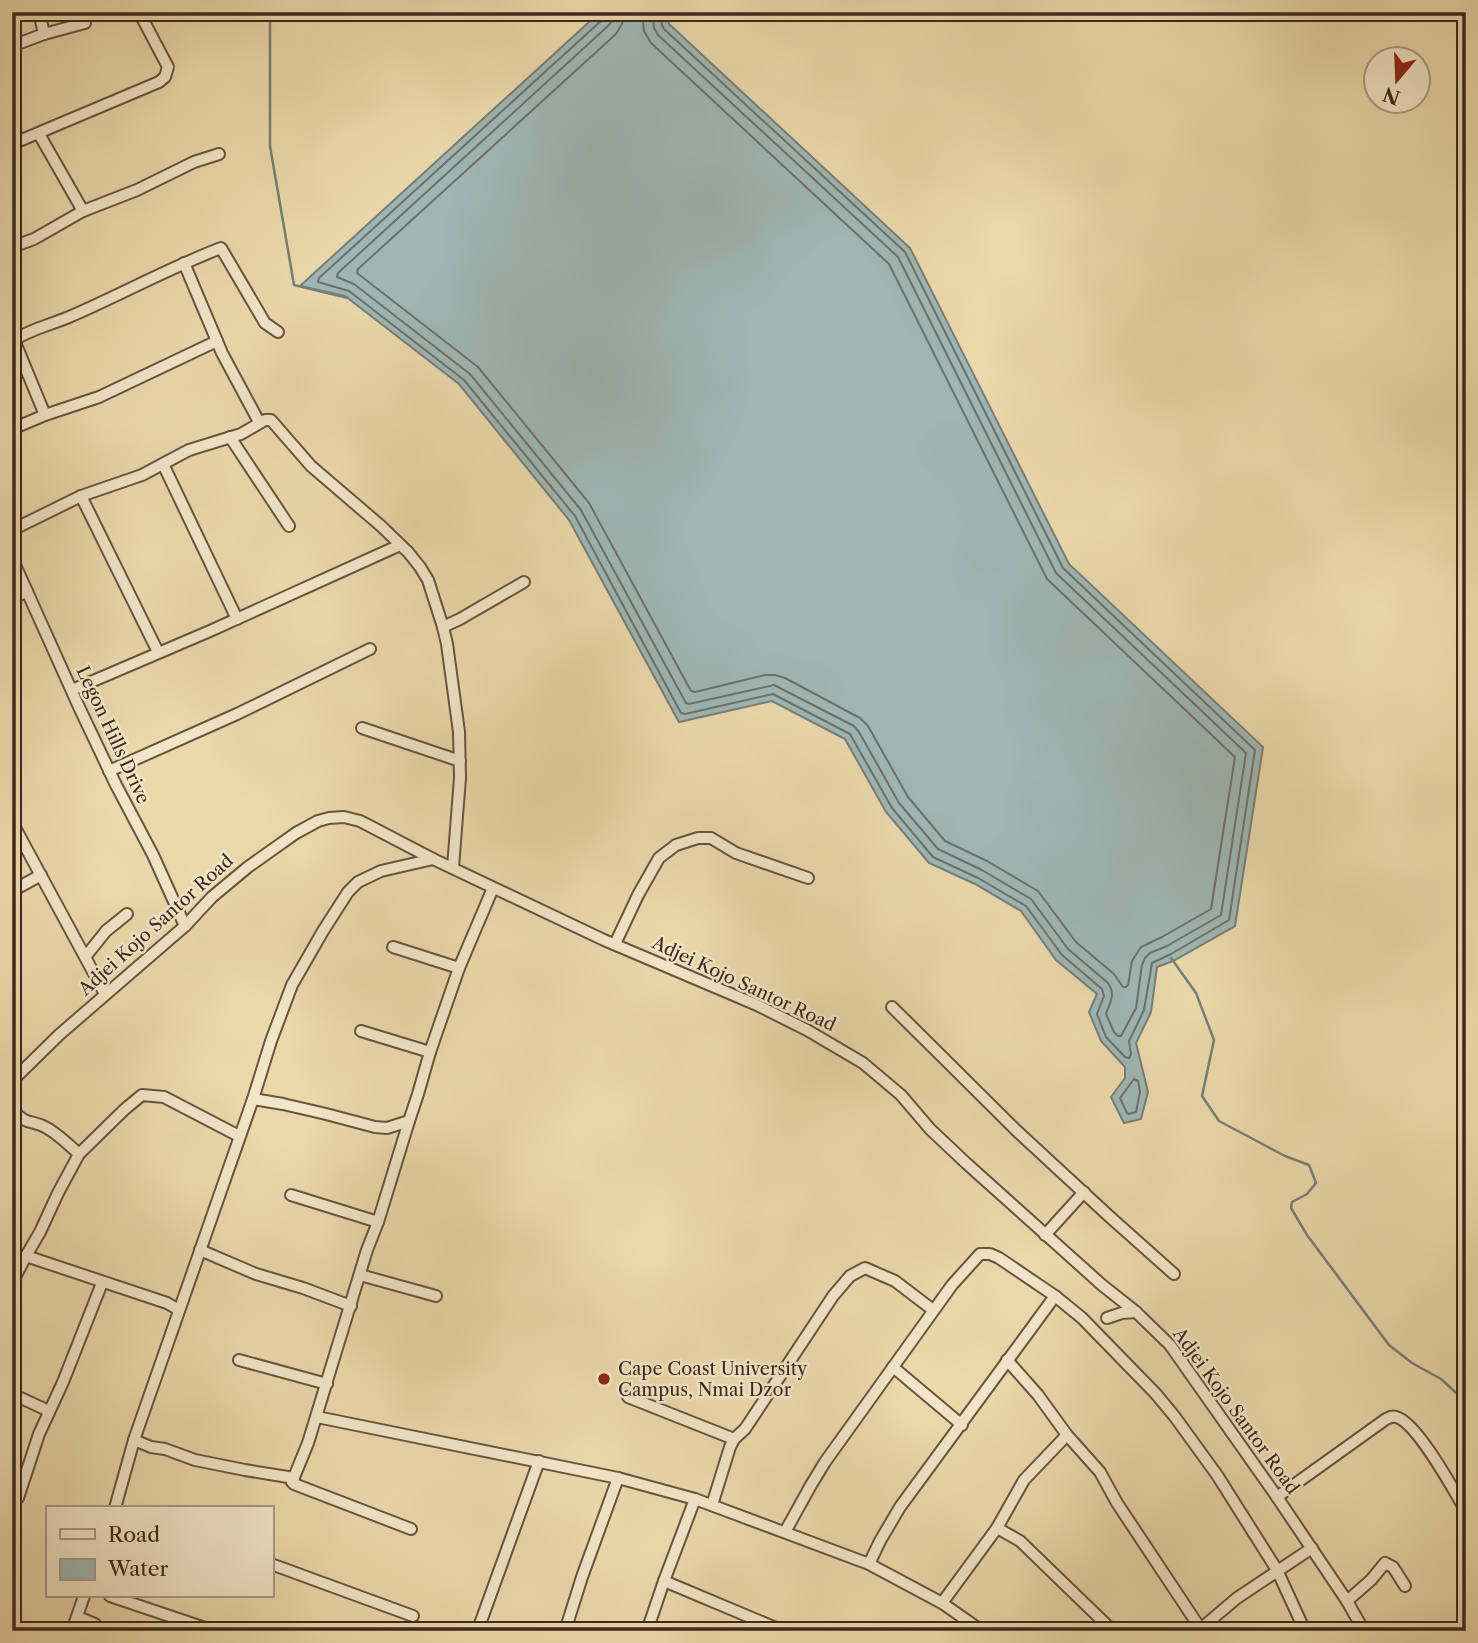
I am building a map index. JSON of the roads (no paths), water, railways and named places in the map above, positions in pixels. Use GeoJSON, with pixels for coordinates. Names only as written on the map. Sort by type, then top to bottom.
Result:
{"type":"FeatureCollection","features":[{"type":"Feature","properties":{"kind":"street"},"geometry":{"type":"LineString","coordinates":[[39,12],[44,34]]}},
{"type":"Feature","properties":{"kind":"street"},"geometry":{"type":"LineString","coordinates":[[12,145],[159,82],[165,77],[168,67],[139,12]]}},
{"type":"Feature","properties":{"kind":"street"},"geometry":{"type":"LineString","coordinates":[[12,46],[85,23]]}},
{"type":"Feature","properties":{"kind":"street"},"geometry":{"type":"LineString","coordinates":[[39,134],[83,211]]}},
{"type":"Feature","properties":{"kind":"street"},"geometry":{"type":"LineString","coordinates":[[12,247],[34,239],[83,211],[137,190],[194,162],[219,154]]}},
{"type":"Feature","properties":{"kind":"street"},"geometry":{"type":"LineString","coordinates":[[45,415],[13,338],[66,318],[221,248],[265,323],[278,332]]}},
{"type":"Feature","properties":{"kind":"street"},"geometry":{"type":"LineString","coordinates":[[184,263],[217,341],[259,422]]}},
{"type":"Feature","properties":{"kind":"street"},"geometry":{"type":"LineString","coordinates":[[12,429],[99,397],[217,341]]}},
{"type":"Feature","properties":{"kind":"street"},"geometry":{"type":"LineString","coordinates":[[12,530],[81,496],[142,475],[189,450],[248,431],[259,422],[271,421],[311,466],[400,545],[420,566],[428,580],[443,627],[459,732],[459,806],[453,867]]}},
{"type":"Feature","properties":{"kind":"street"},"geometry":{"type":"LineString","coordinates":[[230,437],[289,526]]}},
{"type":"Feature","properties":{"kind":"street"},"geometry":{"type":"LineString","coordinates":[[163,464],[237,619]]}},
{"type":"Feature","properties":{"kind":"street"},"geometry":{"type":"LineString","coordinates":[[81,496],[159,652]]}},
{"type":"Feature","properties":{"kind":"street"},"geometry":{"type":"LineString","coordinates":[[72,690],[400,545]]}},
{"type":"Feature","properties":{"kind":"street","name":"Legon Hills Drive"},"geometry":{"type":"LineString","coordinates":[[12,558],[109,771],[153,855],[185,926]]}},
{"type":"Feature","properties":{"kind":"street"},"geometry":{"type":"LineString","coordinates":[[443,627],[524,582]]}},
{"type":"Feature","properties":{"kind":"street"},"geometry":{"type":"LineString","coordinates":[[12,598],[27,591]]}},
{"type":"Feature","properties":{"kind":"street"},"geometry":{"type":"LineString","coordinates":[[109,771],[237,714],[370,649]]}},
{"type":"Feature","properties":{"kind":"street"},"geometry":{"type":"LineString","coordinates":[[362,728],[460,761]]}},
{"type":"Feature","properties":{"kind":"street","name":"Adjei Kojo Santor Road"},"geometry":{"type":"LineString","coordinates":[[12,1081],[105,993],[185,926],[212,897],[248,867],[305,827],[329,818],[344,817],[360,821],[433,859],[604,940],[757,1005],[863,1063],[901,1096],[930,1129],[1045,1235],[1136,1312],[1170,1345],[1312,1548],[1364,1631]]}},
{"type":"Feature","properties":{"kind":"street"},"geometry":{"type":"LineString","coordinates":[[12,822],[105,993]]}},
{"type":"Feature","properties":{"kind":"street"},"geometry":{"type":"LineString","coordinates":[[615,944],[659,858],[676,845],[698,838],[710,838],[736,853],[808,878]]}},
{"type":"Feature","properties":{"kind":"street"},"geometry":{"type":"LineString","coordinates":[[118,1506],[134,1440],[292,985],[323,931],[348,892],[358,882],[381,871],[433,859]]}},
{"type":"Feature","properties":{"kind":"street"},"geometry":{"type":"LineString","coordinates":[[12,891],[41,875]]}},
{"type":"Feature","properties":{"kind":"street"},"geometry":{"type":"LineString","coordinates":[[411,1528],[292,1482],[317,1417],[430,1052],[459,968],[493,888]]}},
{"type":"Feature","properties":{"kind":"street"},"geometry":{"type":"LineString","coordinates":[[86,956],[106,932],[127,914]]}},
{"type":"Feature","properties":{"kind":"street"},"geometry":{"type":"LineString","coordinates":[[393,947],[459,968]]}},
{"type":"Feature","properties":{"kind":"street"},"geometry":{"type":"LineString","coordinates":[[892,1007],[1014,1128],[1174,1274]]}},
{"type":"Feature","properties":{"kind":"street"},"geometry":{"type":"LineString","coordinates":[[361,1031],[430,1052]]}},
{"type":"Feature","properties":{"kind":"street"},"geometry":{"type":"LineString","coordinates":[[12,1283],[79,1154],[142,1095],[164,1097],[239,1136]]}},
{"type":"Feature","properties":{"kind":"street"},"geometry":{"type":"LineString","coordinates":[[253,1099],[375,1127],[387,1128],[409,1121]]}},
{"type":"Feature","properties":{"kind":"street"},"geometry":{"type":"LineString","coordinates":[[12,1109],[26,1122],[50,1130],[79,1154]]}},
{"type":"Feature","properties":{"kind":"street"},"geometry":{"type":"LineString","coordinates":[[1045,1235],[1084,1192]]}},
{"type":"Feature","properties":{"kind":"street"},"geometry":{"type":"LineString","coordinates":[[291,1195],[378,1222]]}},
{"type":"Feature","properties":{"kind":"street"},"geometry":{"type":"LineString","coordinates":[[200,1250],[351,1306]]}},
{"type":"Feature","properties":{"kind":"street"},"geometry":{"type":"LineString","coordinates":[[785,1532],[825,1462],[933,1310],[980,1254],[989,1254],[1055,1296],[1093,1328],[1156,1394],[1217,1475],[1277,1570],[1305,1631]]}},
{"type":"Feature","properties":{"kind":"street"},"geometry":{"type":"LineString","coordinates":[[26,1256],[167,1303],[179,1310]]}},
{"type":"Feature","properties":{"kind":"street"},"geometry":{"type":"LineString","coordinates":[[712,1505],[727,1454],[734,1440],[745,1429],[833,1296],[850,1276],[865,1268],[895,1281],[933,1310]]}},
{"type":"Feature","properties":{"kind":"street"},"geometry":{"type":"LineString","coordinates":[[360,1275],[436,1296]]}},
{"type":"Feature","properties":{"kind":"street"},"geometry":{"type":"LineString","coordinates":[[12,1497],[18,1498],[39,1434],[63,1382],[102,1283]]}},
{"type":"Feature","properties":{"kind":"street"},"geometry":{"type":"LineString","coordinates":[[869,1564],[900,1507],[1055,1296]]}},
{"type":"Feature","properties":{"kind":"street"},"geometry":{"type":"LineString","coordinates":[[1107,1318],[1136,1312]]}},
{"type":"Feature","properties":{"kind":"street"},"geometry":{"type":"LineString","coordinates":[[239,1360],[327,1384]]}},
{"type":"Feature","properties":{"kind":"street"},"geometry":{"type":"LineString","coordinates":[[1007,1360],[1100,1472],[1199,1630],[1237,1598],[1312,1548]]}},
{"type":"Feature","properties":{"kind":"street"},"geometry":{"type":"LineString","coordinates":[[893,1367],[962,1425]]}},
{"type":"Feature","properties":{"kind":"street"},"geometry":{"type":"LineString","coordinates":[[12,1394],[50,1411]]}},
{"type":"Feature","properties":{"kind":"street"},"geometry":{"type":"LineString","coordinates":[[628,1397],[734,1440]]}},
{"type":"Feature","properties":{"kind":"street"},"geometry":{"type":"LineString","coordinates":[[1277,1497],[1393,1416],[1399,1418],[1416,1434],[1466,1511]]}},
{"type":"Feature","properties":{"kind":"street"},"geometry":{"type":"LineString","coordinates":[[317,1417],[618,1478],[695,1499],[869,1564],[942,1603],[982,1631]]}},
{"type":"Feature","properties":{"kind":"street"},"geometry":{"type":"LineString","coordinates":[[942,1603],[997,1528],[1024,1480],[1067,1435]]}},
{"type":"Feature","properties":{"kind":"street"},"geometry":{"type":"LineString","coordinates":[[134,1440],[195,1460],[293,1478]]}},
{"type":"Feature","properties":{"kind":"street"},"geometry":{"type":"LineString","coordinates":[[480,1624],[539,1461]]}},
{"type":"Feature","properties":{"kind":"street"},"geometry":{"type":"LineString","coordinates":[[565,1631],[618,1478]]}},
{"type":"Feature","properties":{"kind":"street"},"geometry":{"type":"LineString","coordinates":[[648,1631],[695,1499]]}},
{"type":"Feature","properties":{"kind":"street"},"geometry":{"type":"LineString","coordinates":[[997,1528],[1020,1541],[1113,1631]]}},
{"type":"Feature","properties":{"kind":"street"},"geometry":{"type":"LineString","coordinates":[[1347,1601],[1371,1580],[1385,1563],[1393,1567],[1405,1586]]}},
{"type":"Feature","properties":{"kind":"street"},"geometry":{"type":"LineString","coordinates":[[273,1565],[413,1616]]}},
{"type":"Feature","properties":{"kind":"street"},"geometry":{"type":"LineString","coordinates":[[664,1581],[783,1631]]}},
{"type":"Feature","properties":{"kind":"street"},"geometry":{"type":"LineString","coordinates":[[72,1631],[83,1598]]}},
{"type":"Feature","properties":{"kind":"street"},"geometry":{"type":"LineString","coordinates":[[116,1598],[214,1631]]}},
{"type":"Feature","properties":{"kind":"street"},"geometry":{"type":"LineString","coordinates":[[78,1616],[94,1624]]}},
{"type":"Feature","properties":{"kind":"water"},"geometry":{"type":"Polygon","coordinates":[[[600,12],[668,12],[669,24],[910,248],[1069,564],[1263,747],[1235,926],[1173,961],[1157,967],[1151,1012],[1136,1043],[1148,1092],[1141,1119],[1124,1123],[1111,1097],[1125,1078],[1125,1067],[1101,1041],[1089,1012],[1097,994],[1056,960],[1021,911],[975,884],[929,863],[886,812],[845,739],[772,701],[679,722],[569,520],[459,384],[345,296],[300,286],[600,12]]]}},
{"type":"Feature","properties":{"kind":"waterway"},"geometry":{"type":"LineString","coordinates":[[265,12],[270,17],[270,146],[294,285],[348,298]]}},
{"type":"Feature","properties":{"kind":"waterway"},"geometry":{"type":"LineString","coordinates":[[1171,958],[1196,993],[1214,1040],[1202,1096],[1219,1121],[1285,1156],[1309,1165],[1316,1183],[1307,1194],[1292,1202],[1291,1208],[1307,1235],[1389,1345],[1412,1363],[1441,1379],[1466,1402]]}},
{"type":"Feature","properties":{"kind":"place","name":"Cape Coast University Campus, Nmai Dzor"},"geometry":{"type":"Point","coordinates":[604,1379]}}]}
